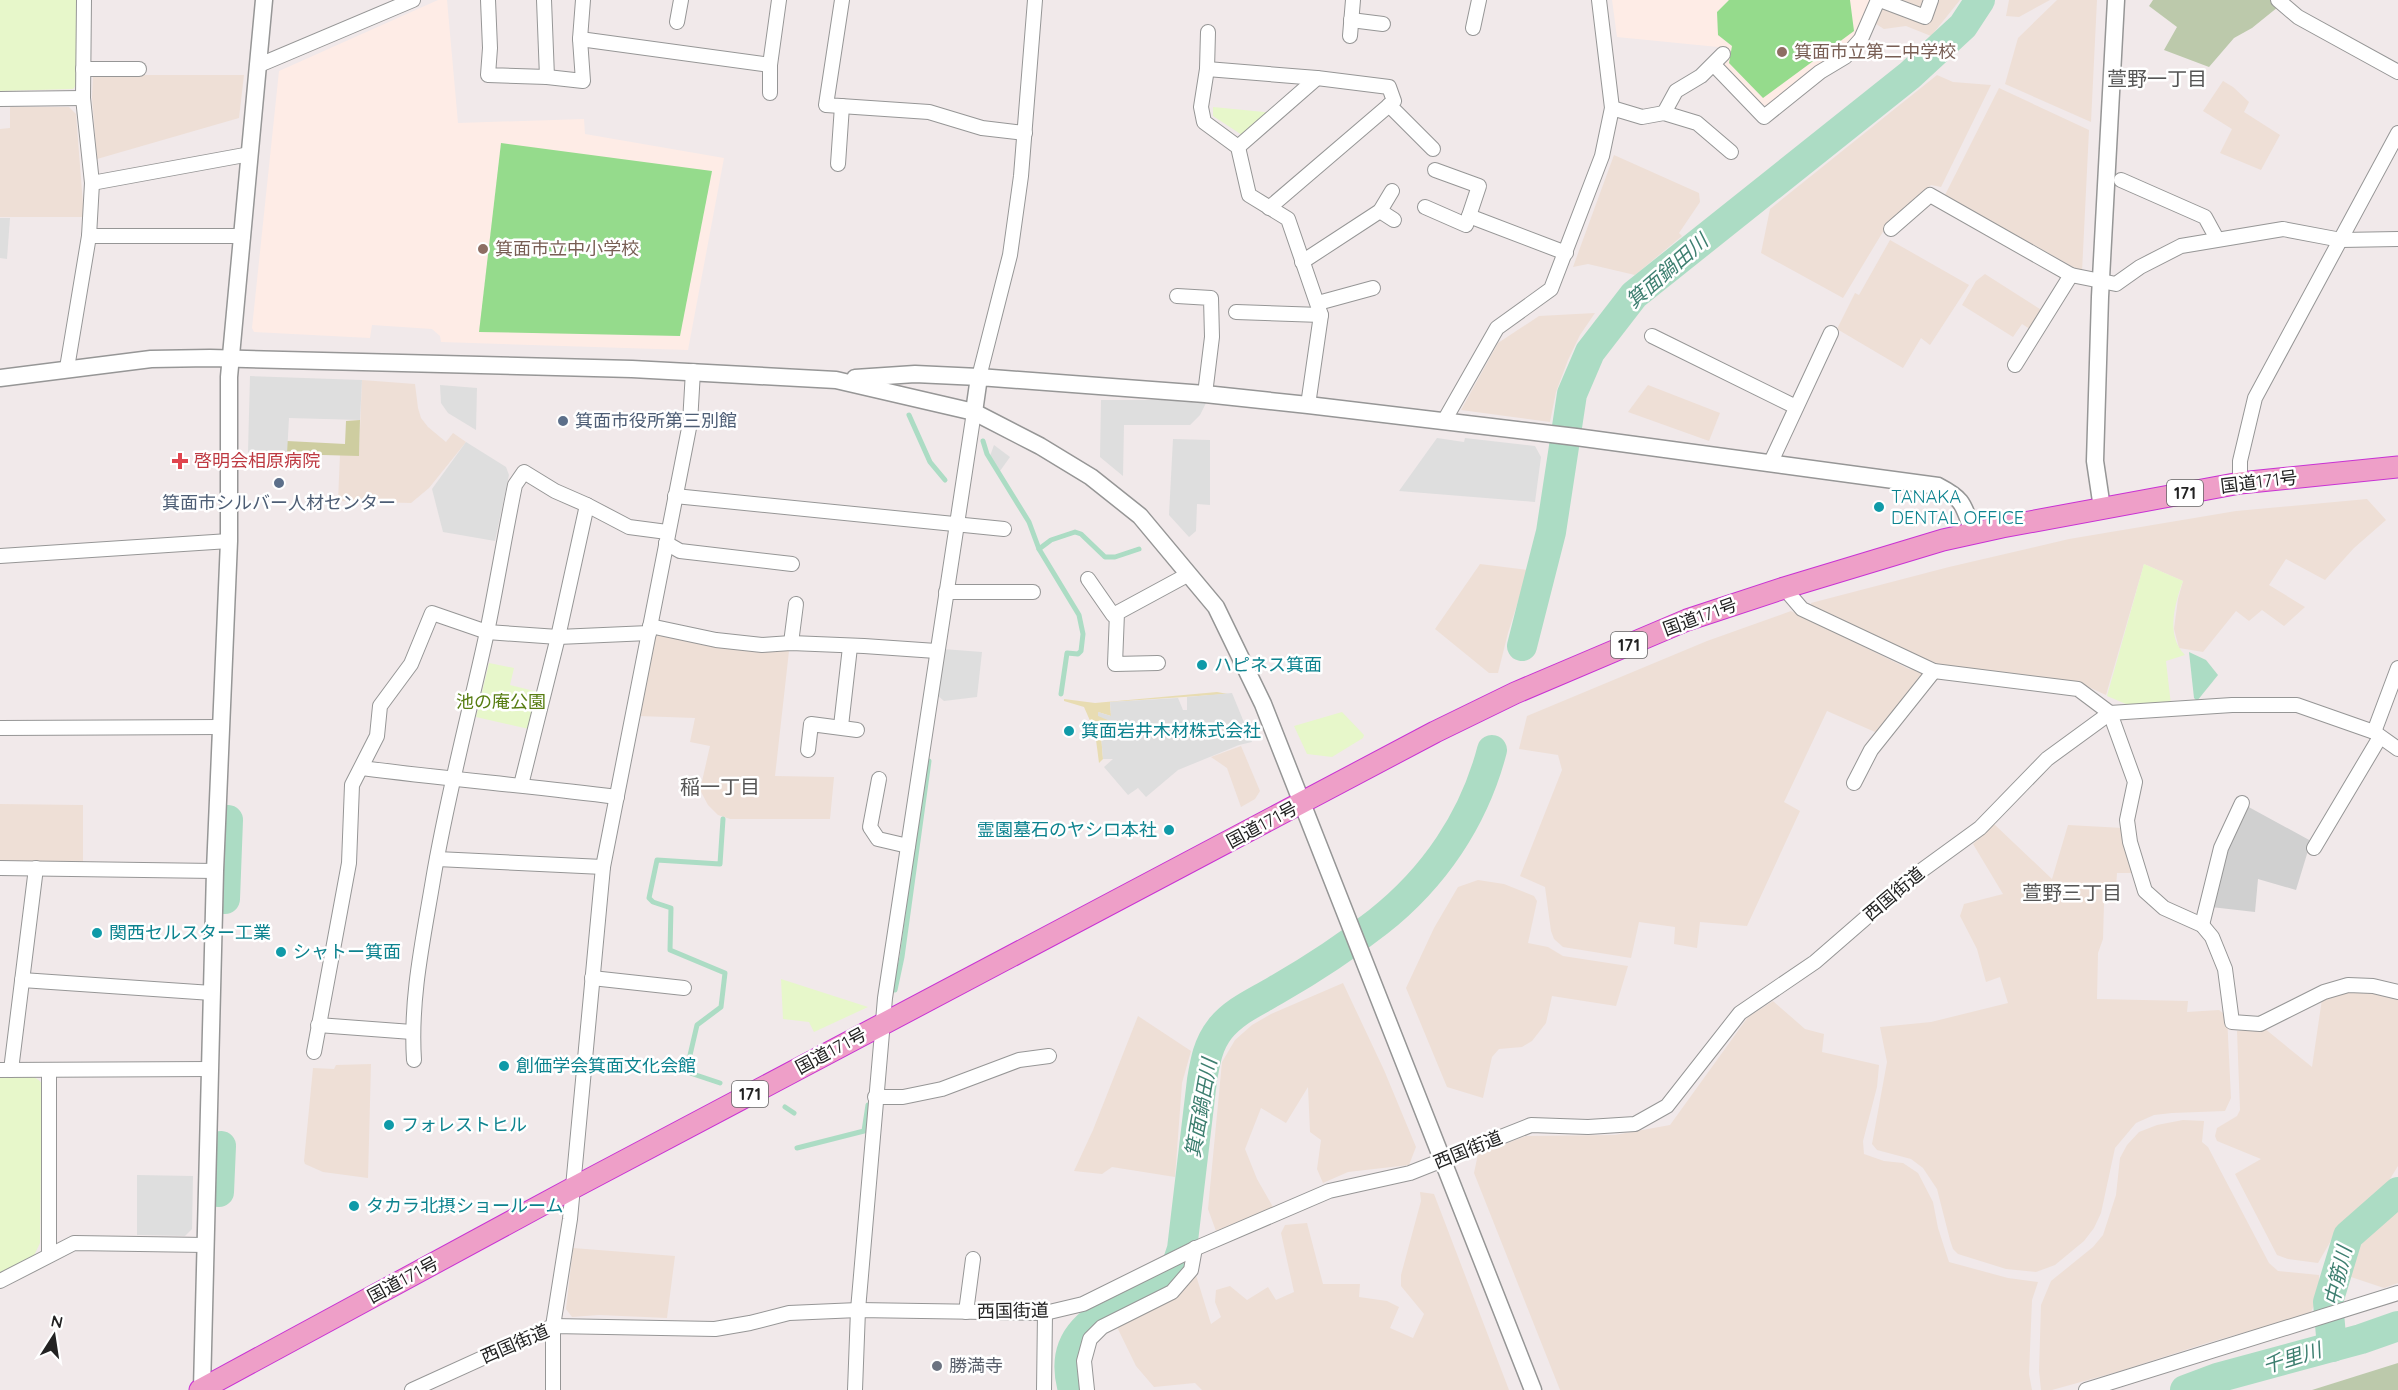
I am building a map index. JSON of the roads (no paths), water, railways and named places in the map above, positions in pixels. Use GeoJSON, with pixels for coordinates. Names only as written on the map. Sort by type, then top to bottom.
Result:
{"type":"FeatureCollection","features":[{"type":"Feature","properties":{"kind":"highway","name":"国道171号"},"geometry":{"type":"LineString","coordinates":[[202,1390],[573,1188],[1435,732],[1515,693],[1687,620],[1784,588],[1973,532],[2240,483],[2398,467]]}},
{"type":"Feature","properties":{"kind":"street"},"geometry":{"type":"LineString","coordinates":[[67,368],[89,236],[92,183],[83,98],[84,0]]}},
{"type":"Feature","properties":{"kind":"street"},"geometry":{"type":"LineString","coordinates":[[202,1390],[215,871],[228,541],[230,358],[264,0]]}},
{"type":"Feature","properties":{"kind":"street"},"geometry":{"type":"LineString","coordinates":[[257,66],[413,0]]}},
{"type":"Feature","properties":{"kind":"street"},"geometry":{"type":"LineString","coordinates":[[488,0],[490,48],[488,75],[547,76],[584,81],[580,39],[583,0]]}},
{"type":"Feature","properties":{"kind":"street"},"geometry":{"type":"LineString","coordinates":[[544,0],[547,76]]}},
{"type":"Feature","properties":{"kind":"street"},"geometry":{"type":"LineString","coordinates":[[677,22],[681,0]]}},
{"type":"Feature","properties":{"kind":"street"},"geometry":{"type":"LineString","coordinates":[[770,93],[770,65],[779,0]]}},
{"type":"Feature","properties":{"kind":"street"},"geometry":{"type":"LineString","coordinates":[[842,0],[826,105],[929,112],[982,128],[1025,133]]}},
{"type":"Feature","properties":{"kind":"street"},"geometry":{"type":"LineString","coordinates":[[855,1390],[858,1310],[882,1024],[978,377],[1010,255],[1025,133],[1035,0]]}},
{"type":"Feature","properties":{"kind":"street"},"geometry":{"type":"LineString","coordinates":[[1350,36],[1353,0]]}},
{"type":"Feature","properties":{"kind":"street"},"geometry":{"type":"LineString","coordinates":[[1473,28],[1479,0]]}},
{"type":"Feature","properties":{"kind":"street"},"geometry":{"type":"LineString","coordinates":[[1444,421],[1497,328],[1551,289],[1602,156],[1612,108],[1599,0]]}},
{"type":"Feature","properties":{"kind":"street"},"geometry":{"type":"LineString","coordinates":[[1664,113],[1676,92],[1701,76],[1718,59],[1764,117],[1820,72],[1845,57],[1861,39],[1879,0],[1925,16],[1931,0]]}},
{"type":"Feature","properties":{"kind":"street"},"geometry":{"type":"LineString","coordinates":[[2102,508],[2095,461],[2100,281],[2116,0]]}},
{"type":"Feature","properties":{"kind":"street"},"geometry":{"type":"LineString","coordinates":[[2278,0],[2298,17],[2398,72]]}},
{"type":"Feature","properties":{"kind":"street"},"geometry":{"type":"LineString","coordinates":[[1351,20],[1383,24]]}},
{"type":"Feature","properties":{"kind":"street"},"geometry":{"type":"LineString","coordinates":[[1208,32],[1207,69],[1201,106],[1204,122],[1238,147],[1249,195],[1288,219],[1320,309],[1308,405]]}},
{"type":"Feature","properties":{"kind":"street"},"geometry":{"type":"LineString","coordinates":[[580,39],[770,65]]}},
{"type":"Feature","properties":{"kind":"street"},"geometry":{"type":"LineString","coordinates":[[83,69],[139,69]]}},
{"type":"Feature","properties":{"kind":"street"},"geometry":{"type":"LineString","coordinates":[[1207,69],[1317,78],[1389,87],[1394,101],[1269,208]]}},
{"type":"Feature","properties":{"kind":"street"},"geometry":{"type":"LineString","coordinates":[[1238,147],[1317,78]]}},
{"type":"Feature","properties":{"kind":"street"},"geometry":{"type":"LineString","coordinates":[[0,99],[83,98]]}},
{"type":"Feature","properties":{"kind":"street"},"geometry":{"type":"LineString","coordinates":[[1389,105],[1433,149]]}},
{"type":"Feature","properties":{"kind":"street"},"geometry":{"type":"LineString","coordinates":[[838,164],[842,106]]}},
{"type":"Feature","properties":{"kind":"street"},"geometry":{"type":"LineString","coordinates":[[1612,108],[1642,117],[1664,113],[1697,123],[1731,152]]}},
{"type":"Feature","properties":{"kind":"street"},"geometry":{"type":"LineString","coordinates":[[2240,483],[2240,461],[2255,398],[2398,133]]}},
{"type":"Feature","properties":{"kind":"street"},"geometry":{"type":"LineString","coordinates":[[92,183],[250,154]]}},
{"type":"Feature","properties":{"kind":"street"},"geometry":{"type":"LineString","coordinates":[[1425,207],[1466,225],[1479,186],[1435,170]]}},
{"type":"Feature","properties":{"kind":"street"},"geometry":{"type":"LineString","coordinates":[[2121,180],[2205,218],[2217,239]]}},
{"type":"Feature","properties":{"kind":"street"},"geometry":{"type":"LineString","coordinates":[[1302,262],[1380,211],[1392,191]]}},
{"type":"Feature","properties":{"kind":"street"},"geometry":{"type":"LineString","coordinates":[[1891,229],[1930,195],[2071,275],[2116,284],[2140,267],[2181,246],[2217,239],[2283,229],[2341,240],[2398,239]]}},
{"type":"Feature","properties":{"kind":"street"},"geometry":{"type":"LineString","coordinates":[[1380,211],[1394,220]]}},
{"type":"Feature","properties":{"kind":"street"},"geometry":{"type":"LineString","coordinates":[[1469,216],[1566,253]]}},
{"type":"Feature","properties":{"kind":"street"},"geometry":{"type":"LineString","coordinates":[[89,236],[243,236]]}},
{"type":"Feature","properties":{"kind":"street"},"geometry":{"type":"LineString","coordinates":[[2015,365],[2071,275]]}},
{"type":"Feature","properties":{"kind":"street"},"geometry":{"type":"LineString","coordinates":[[1236,312],[1320,309],[1373,288]]}},
{"type":"Feature","properties":{"kind":"street"},"geometry":{"type":"LineString","coordinates":[[1177,296],[1211,298],[1212,337],[1205,394]]}},
{"type":"Feature","properties":{"kind":"street"},"geometry":{"type":"LineString","coordinates":[[1770,464],[1831,333]]}},
{"type":"Feature","properties":{"kind":"street"},"geometry":{"type":"LineString","coordinates":[[1652,336],[1796,408]]}},
{"type":"Feature","properties":{"kind":"street"},"geometry":{"type":"LineString","coordinates":[[0,378],[152,359],[230,358],[693,371],[837,380],[915,374],[1205,394],[1576,437],[1938,486],[1957,496],[1963,504],[1973,532]]}},
{"type":"Feature","properties":{"kind":"street"},"geometry":{"type":"LineString","coordinates":[[553,1390],[553,1326],[573,1188],[603,867],[690,423],[693,371]]}},
{"type":"Feature","properties":{"kind":"street"},"geometry":{"type":"LineString","coordinates":[[837,380],[974,412],[1040,446],[1091,477],[1140,516],[1216,607],[1263,704],[1533,1390]]}},
{"type":"Feature","properties":{"kind":"street"},"geometry":{"type":"LineString","coordinates":[[414,1060],[412,1032],[417,978],[437,859],[452,780],[487,632],[514,485],[524,472],[555,491],[629,527],[667,538],[680,550],[792,564]]}},
{"type":"Feature","properties":{"kind":"street"},"geometry":{"type":"LineString","coordinates":[[675,496],[1004,529]]}},
{"type":"Feature","properties":{"kind":"street"},"geometry":{"type":"LineString","coordinates":[[522,785],[587,505]]}},
{"type":"Feature","properties":{"kind":"street"},"geometry":{"type":"LineString","coordinates":[[0,556],[228,541]]}},
{"type":"Feature","properties":{"kind":"street"},"geometry":{"type":"LineString","coordinates":[[1110,616],[1189,573]]}},
{"type":"Feature","properties":{"kind":"street"},"geometry":{"type":"LineString","coordinates":[[1090,586],[1110,616],[1115,668],[1158,663]]}},
{"type":"Feature","properties":{"kind":"street"},"geometry":{"type":"LineString","coordinates":[[1784,588],[1802,609],[1934,671],[2078,689],[2110,713],[2135,782],[2127,820],[2130,842],[2145,891],[2164,908],[2202,925],[2211,937],[2225,969],[2232,1022],[2260,1023],[2324,992],[2348,986],[2373,986],[2398,992]]}},
{"type":"Feature","properties":{"kind":"street"},"geometry":{"type":"LineString","coordinates":[[946,592],[1033,592]]}},
{"type":"Feature","properties":{"kind":"street"},"geometry":{"type":"LineString","coordinates":[[791,644],[796,604]]}},
{"type":"Feature","properties":{"kind":"street"},"geometry":{"type":"LineString","coordinates":[[314,1052],[349,863],[352,784],[377,736],[380,706],[411,664],[432,613],[487,632],[558,637],[649,630],[762,645],[791,644],[936,651]]}},
{"type":"Feature","properties":{"kind":"street"},"geometry":{"type":"LineString","coordinates":[[841,726],[850,647]]}},
{"type":"Feature","properties":{"kind":"street"},"geometry":{"type":"LineString","coordinates":[[2314,848],[2377,734],[2398,668]]}},
{"type":"Feature","properties":{"kind":"street"},"geometry":{"type":"LineString","coordinates":[[1854,783],[1872,750],[1934,671]]}},
{"type":"Feature","properties":{"kind":"street"},"geometry":{"type":"LineString","coordinates":[[2110,713],[2232,705],[2297,705],[2377,734],[2398,749]]}},
{"type":"Feature","properties":{"kind":"street","name":"西国街道"},"geometry":{"type":"LineString","coordinates":[[412,1390],[553,1326],[715,1329],[789,1313],[858,1310],[1045,1313],[1083,1304],[1195,1249],[1329,1191],[1410,1173],[1531,1125],[1588,1128],[1635,1124],[1667,1106],[1740,1013],[1815,962],[1914,876],[1980,828],[2048,759],[2110,713]]}},
{"type":"Feature","properties":{"kind":"street"},"geometry":{"type":"LineString","coordinates":[[808,750],[811,724],[841,726],[857,730]]}},
{"type":"Feature","properties":{"kind":"street"},"geometry":{"type":"LineString","coordinates":[[0,728],[221,727]]}},
{"type":"Feature","properties":{"kind":"street"},"geometry":{"type":"LineString","coordinates":[[362,768],[452,780],[617,796]]}},
{"type":"Feature","properties":{"kind":"street"},"geometry":{"type":"LineString","coordinates":[[879,779],[870,827],[878,839],[908,846]]}},
{"type":"Feature","properties":{"kind":"street"},"geometry":{"type":"LineString","coordinates":[[2202,925],[2221,848],[2242,804]]}},
{"type":"Feature","properties":{"kind":"street"},"geometry":{"type":"LineString","coordinates":[[437,859],[603,867]]}},
{"type":"Feature","properties":{"kind":"street"},"geometry":{"type":"LineString","coordinates":[[0,868],[215,871]]}},
{"type":"Feature","properties":{"kind":"street"},"geometry":{"type":"LineString","coordinates":[[36,868],[22,980],[6,1070],[211,1069]]}},
{"type":"Feature","properties":{"kind":"street"},"geometry":{"type":"LineString","coordinates":[[592,978],[684,988]]}},
{"type":"Feature","properties":{"kind":"street"},"geometry":{"type":"LineString","coordinates":[[22,980],[212,993]]}},
{"type":"Feature","properties":{"kind":"street"},"geometry":{"type":"LineString","coordinates":[[318,1024],[412,1032]]}},
{"type":"Feature","properties":{"kind":"street"},"geometry":{"type":"LineString","coordinates":[[875,1097],[903,1097],[942,1089],[1019,1060],[1049,1056]]}},
{"type":"Feature","properties":{"kind":"street"},"geometry":{"type":"LineString","coordinates":[[49,1070],[49,1255]]}},
{"type":"Feature","properties":{"kind":"street"},"geometry":{"type":"LineString","coordinates":[[0,1281],[74,1243],[205,1245]]}},
{"type":"Feature","properties":{"kind":"street"},"geometry":{"type":"LineString","coordinates":[[1087,1390],[1084,1361],[1090,1339],[1102,1327],[1172,1292],[1191,1270],[1195,1249]]}},
{"type":"Feature","properties":{"kind":"street"},"geometry":{"type":"LineString","coordinates":[[966,1312],[973,1259]]}},
{"type":"Feature","properties":{"kind":"street"},"geometry":{"type":"LineString","coordinates":[[2086,1390],[2398,1293]]}},
{"type":"Feature","properties":{"kind":"street"},"geometry":{"type":"LineString","coordinates":[[1044,1390],[1045,1313]]}},
{"type":"Feature","properties":{"kind":"waterway","name":"箕面鍋田川"},"geometry":{"type":"LineString","coordinates":[[1522,646],[1551,532],[1572,394],[1590,352],[1634,295],[1910,75],[1963,26],[1980,0]]}},
{"type":"Feature","properties":{"kind":"waterway"},"geometry":{"type":"LineString","coordinates":[[909,415],[930,462],[945,480]]}},
{"type":"Feature","properties":{"kind":"waterway"},"geometry":{"type":"LineString","coordinates":[[983,441],[987,454],[1029,522],[1039,549],[1079,615],[1083,634],[1081,651],[1078,654],[1067,653],[1061,694]]}},
{"type":"Feature","properties":{"kind":"waterway"},"geometry":{"type":"LineString","coordinates":[[1039,549],[1051,540],[1075,532],[1081,534],[1105,557],[1115,557],[1139,549]]}},
{"type":"Feature","properties":{"kind":"waterway","name":"箕面鍋田川"},"geometry":{"type":"LineString","coordinates":[[1073,1390],[1069,1367],[1073,1348],[1081,1333],[1095,1320],[1165,1282],[1174,1273],[1182,1249],[1203,1073],[1216,1035],[1239,1012],[1315,966],[1366,931],[1417,886],[1434,866],[1463,823],[1492,750]]}},
{"type":"Feature","properties":{"kind":"waterway"},"geometry":{"type":"LineString","coordinates":[[895,990],[902,957],[929,761]]}},
{"type":"Feature","properties":{"kind":"waterway"},"geometry":{"type":"LineString","coordinates":[[720,1083],[690,1073],[687,1068],[697,1025],[721,1007],[725,973],[670,950],[671,908],[653,902],[649,898],[657,860],[720,864],[723,819]]}},
{"type":"Feature","properties":{"kind":"waterway"},"geometry":{"type":"LineString","coordinates":[[225,899],[228,820]]}},
{"type":"Feature","properties":{"kind":"waterway"},"geometry":{"type":"LineString","coordinates":[[797,1148],[864,1131],[868,1105]]}},
{"type":"Feature","properties":{"kind":"waterway"},"geometry":{"type":"LineString","coordinates":[[785,1107],[794,1113]]}},
{"type":"Feature","properties":{"kind":"waterway"},"geometry":{"type":"LineString","coordinates":[[219,1192],[221,1146]]}},
{"type":"Feature","properties":{"kind":"waterway","name":"中筋川"},"geometry":{"type":"LineString","coordinates":[[2332,1347],[2328,1302],[2348,1236],[2398,1192]]}},
{"type":"Feature","properties":{"kind":"waterway","name":"千里川"},"geometry":{"type":"LineString","coordinates":[[2185,1390],[2217,1378],[2361,1339],[2398,1326]]}},
{"type":"Feature","properties":{"kind":"place","name":"箕面市立第二中学校"},"geometry":{"type":"Point","coordinates":[1782,52]}},
{"type":"Feature","properties":{"kind":"place","name":"箕面市立中小学校"},"geometry":{"type":"Point","coordinates":[483,249]}},
{"type":"Feature","properties":{"kind":"place","name":"箕面市役所第三別館"},"geometry":{"type":"Point","coordinates":[563,421]}},
{"type":"Feature","properties":{"kind":"place","name":"啓明会相原病院"},"geometry":{"type":"Point","coordinates":[180,461]}},
{"type":"Feature","properties":{"kind":"place","name":"箕面市シルバー人材センター"},"geometry":{"type":"Point","coordinates":[279,483]}},
{"type":"Feature","properties":{"kind":"place","name":"TANAKA DENTAL OFFICE"},"geometry":{"type":"Point","coordinates":[1879,507]}},
{"type":"Feature","properties":{"kind":"place","name":"ハピネス箕面"},"geometry":{"type":"Point","coordinates":[1202,665]}},
{"type":"Feature","properties":{"kind":"place","name":"箕面岩井木材株式会社"},"geometry":{"type":"Point","coordinates":[1069,731]}},
{"type":"Feature","properties":{"kind":"place","name":"霊園墓石のヤシロ本社"},"geometry":{"type":"Point","coordinates":[1169,830]}},
{"type":"Feature","properties":{"kind":"place","name":"関西セルスター工業"},"geometry":{"type":"Point","coordinates":[97,933]}},
{"type":"Feature","properties":{"kind":"place","name":"シャトー箕面"},"geometry":{"type":"Point","coordinates":[281,952]}},
{"type":"Feature","properties":{"kind":"place","name":"創価学会箕面文化会館"},"geometry":{"type":"Point","coordinates":[504,1066]}},
{"type":"Feature","properties":{"kind":"place","name":"フォレストヒル"},"geometry":{"type":"Point","coordinates":[389,1125]}},
{"type":"Feature","properties":{"kind":"place","name":"タカラ北摂ショールーム"},"geometry":{"type":"Point","coordinates":[354,1206]}},
{"type":"Feature","properties":{"kind":"place","name":"勝満寺"},"geometry":{"type":"Point","coordinates":[937,1366]}},
{"type":"Feature","properties":{"kind":"district","name":"萱野一丁目"},"geometry":{"type":"Point","coordinates":[2157,79]}},
{"type":"Feature","properties":{"kind":"district","name":"稲一丁目"},"geometry":{"type":"Point","coordinates":[720,787]}},
{"type":"Feature","properties":{"kind":"district","name":"萱野三丁目"},"geometry":{"type":"Point","coordinates":[2072,893]}},
{"type":"Feature","properties":{"kind":"park label","name":"池の庵公園"},"geometry":{"type":"Point","coordinates":[501,702]}}]}
